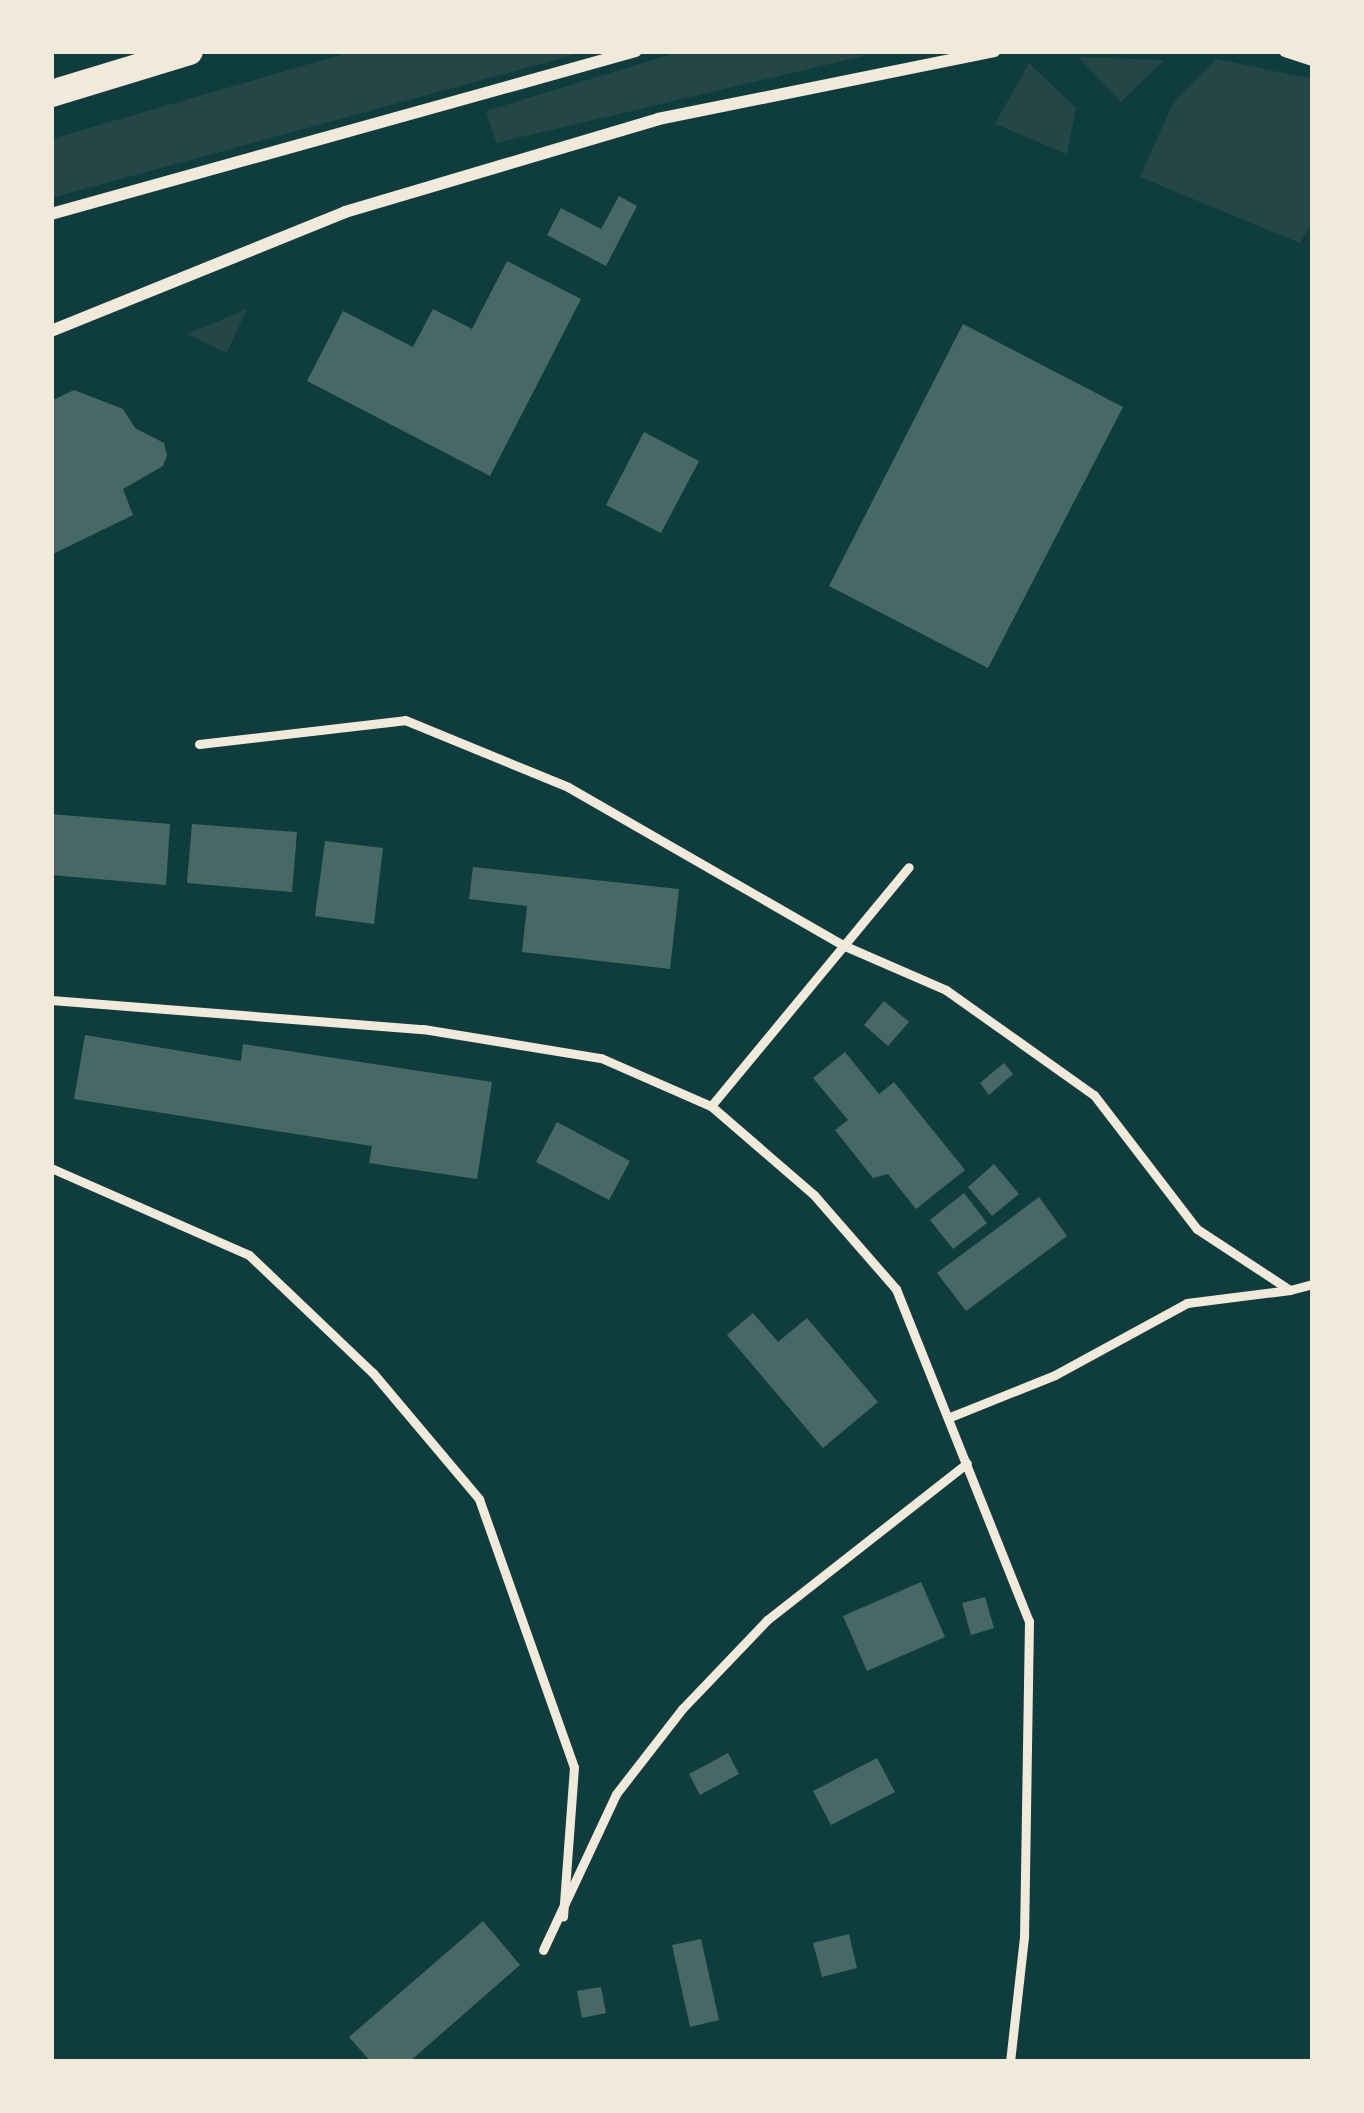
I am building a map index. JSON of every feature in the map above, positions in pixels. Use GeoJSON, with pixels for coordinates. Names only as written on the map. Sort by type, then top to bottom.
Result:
{"type":"FeatureCollection","features":[{"type":"Feature","properties":{"kind":"highway"},"geometry":{"type":"LineString","coordinates":[[51,93],[189,51]]}},
{"type":"Feature","properties":{"kind":"street"},"geometry":{"type":"LineString","coordinates":[[51,214],[636,51]]}},
{"type":"Feature","properties":{"kind":"street"},"geometry":{"type":"LineString","coordinates":[[51,331],[345,212],[658,119],[899,57],[994,51]]}},
{"type":"Feature","properties":{"kind":"street"},"geometry":{"type":"LineString","coordinates":[[1285,51],[1313,60]]}},
{"type":"Feature","properties":{"kind":"lane"},"geometry":{"type":"LineString","coordinates":[[199,744],[405,720],[568,787],[844,946],[946,990],[1094,1095],[1197,1229],[1290,1290]]}},
{"type":"Feature","properties":{"kind":"lane"},"geometry":{"type":"LineString","coordinates":[[711,1106],[909,867]]}},
{"type":"Feature","properties":{"kind":"lane"},"geometry":{"type":"LineString","coordinates":[[51,1000],[423,1029],[601,1058],[711,1106],[814,1196],[896,1289],[1029,1621],[1024,1937],[1010,2062]]}},
{"type":"Feature","properties":{"kind":"lane"},"geometry":{"type":"LineString","coordinates":[[51,1168],[249,1256],[373,1373],[478,1499],[574,1767],[563,1917]]}},
{"type":"Feature","properties":{"kind":"lane"},"geometry":{"type":"LineString","coordinates":[[950,1417],[1055,1376],[1187,1303],[1313,1284]]}},
{"type":"Feature","properties":{"kind":"lane"},"geometry":{"type":"LineString","coordinates":[[543,1950],[563,1917],[616,1794],[682,1709],[767,1620],[967,1463]]}},
{"type":"Feature","properties":{"kind":"shaded area"},"geometry":{"type":"Polygon","coordinates":[[[354,51],[588,51],[51,198],[51,139],[354,51]]]}},
{"type":"Feature","properties":{"kind":"shaded area"},"geometry":{"type":"Polygon","coordinates":[[[682,51],[868,55],[496,143],[486,111],[682,51]]]}},
{"type":"Feature","properties":{"kind":"shaded area"},"geometry":{"type":"Polygon","coordinates":[[[1078,57],[1164,60],[1121,102],[1078,57]]]}},
{"type":"Feature","properties":{"kind":"shaded area"},"geometry":{"type":"Polygon","coordinates":[[[1216,59],[1313,79],[1313,221],[1300,243],[1140,177],[1173,103],[1216,59]]]}},
{"type":"Feature","properties":{"kind":"shaded area"},"geometry":{"type":"Polygon","coordinates":[[[1029,63],[1076,108],[1067,154],[995,124],[1029,63]]]}},
{"type":"Feature","properties":{"kind":"shaded area"},"geometry":{"type":"Polygon","coordinates":[[[247,309],[227,353],[187,334],[247,309]]]}},
{"type":"Feature","properties":{"kind":"building"},"geometry":{"type":"Polygon","coordinates":[[[619,196],[637,206],[606,266],[547,235],[561,208],[601,229],[619,196]]]}},
{"type":"Feature","properties":{"kind":"building"},"geometry":{"type":"Polygon","coordinates":[[[507,261],[581,299],[490,476],[307,381],[343,311],[413,347],[433,309],[472,329],[507,261]]]}},
{"type":"Feature","properties":{"kind":"building"},"geometry":{"type":"Polygon","coordinates":[[[963,324],[1123,407],[988,668],[829,586],[963,324]]]}},
{"type":"Feature","properties":{"kind":"building"},"geometry":{"type":"Polygon","coordinates":[[[74,390],[123,409],[135,428],[164,443],[167,455],[163,466],[123,489],[133,515],[51,555],[51,401],[74,390]]]}},
{"type":"Feature","properties":{"kind":"building"},"geometry":{"type":"Polygon","coordinates":[[[644,432],[699,461],[661,533],[606,505],[644,432]]]}},
{"type":"Feature","properties":{"kind":"building"},"geometry":{"type":"Polygon","coordinates":[[[51,814],[170,824],[166,885],[51,875],[51,814]]]}},
{"type":"Feature","properties":{"kind":"building"},"geometry":{"type":"Polygon","coordinates":[[[192,824],[297,832],[292,892],[187,883],[192,824]]]}},
{"type":"Feature","properties":{"kind":"building"},"geometry":{"type":"Polygon","coordinates":[[[325,841],[383,848],[374,924],[315,916],[325,841]]]}},
{"type":"Feature","properties":{"kind":"building"},"geometry":{"type":"Polygon","coordinates":[[[473,867],[679,889],[670,969],[522,952],[527,906],[469,899],[473,867]]]}},
{"type":"Feature","properties":{"kind":"building"},"geometry":{"type":"Polygon","coordinates":[[[884,1001],[909,1022],[888,1046],[864,1025],[884,1001]]]}},
{"type":"Feature","properties":{"kind":"building"},"geometry":{"type":"Polygon","coordinates":[[[85,1035],[241,1061],[243,1044],[492,1082],[477,1179],[369,1163],[372,1146],[74,1099],[85,1035]]]}},
{"type":"Feature","properties":{"kind":"building"},"geometry":{"type":"Polygon","coordinates":[[[845,1052],[879,1094],[894,1082],[965,1170],[916,1209],[888,1174],[873,1178],[835,1130],[848,1120],[813,1078],[845,1052]]]}},
{"type":"Feature","properties":{"kind":"building"},"geometry":{"type":"Polygon","coordinates":[[[1004,1063],[1013,1074],[989,1095],[980,1083],[1004,1063]]]}},
{"type":"Feature","properties":{"kind":"building"},"geometry":{"type":"Polygon","coordinates":[[[557,1122],[630,1161],[609,1200],[536,1162],[557,1122]]]}},
{"type":"Feature","properties":{"kind":"building"},"geometry":{"type":"Polygon","coordinates":[[[994,1164],[1019,1194],[992,1216],[968,1187],[994,1164]]]}},
{"type":"Feature","properties":{"kind":"building"},"geometry":{"type":"Polygon","coordinates":[[[964,1193],[987,1223],[953,1249],[930,1220],[964,1193]]]}},
{"type":"Feature","properties":{"kind":"building"},"geometry":{"type":"Polygon","coordinates":[[[1039,1197],[1067,1236],[966,1311],[937,1273],[1039,1197]]]}},
{"type":"Feature","properties":{"kind":"building"},"geometry":{"type":"Polygon","coordinates":[[[753,1313],[778,1342],[807,1318],[878,1402],[823,1448],[727,1335],[753,1313]]]}},
{"type":"Feature","properties":{"kind":"building"},"geometry":{"type":"Polygon","coordinates":[[[921,1582],[945,1637],[867,1671],[843,1616],[921,1582]]]}},
{"type":"Feature","properties":{"kind":"building"},"geometry":{"type":"Polygon","coordinates":[[[985,1597],[994,1628],[971,1635],[962,1603],[985,1597]]]}},
{"type":"Feature","properties":{"kind":"building"},"geometry":{"type":"Polygon","coordinates":[[[728,1753],[739,1774],[700,1795],[689,1774],[728,1753]]]}},
{"type":"Feature","properties":{"kind":"building"},"geometry":{"type":"Polygon","coordinates":[[[877,1758],[895,1792],[831,1825],[813,1791],[877,1758]]]}},
{"type":"Feature","properties":{"kind":"building"},"geometry":{"type":"Polygon","coordinates":[[[483,1921],[520,1965],[409,2062],[371,2062],[349,2037],[483,1921]]]}},
{"type":"Feature","properties":{"kind":"building"},"geometry":{"type":"Polygon","coordinates":[[[849,1934],[857,1968],[822,1977],[813,1943],[849,1934]]]}},
{"type":"Feature","properties":{"kind":"building"},"geometry":{"type":"Polygon","coordinates":[[[701,1939],[719,2020],[690,2027],[672,1945],[701,1939]]]}},
{"type":"Feature","properties":{"kind":"building"},"geometry":{"type":"Polygon","coordinates":[[[601,1987],[606,2013],[582,2018],[577,1991],[601,1987]]]}}]}
